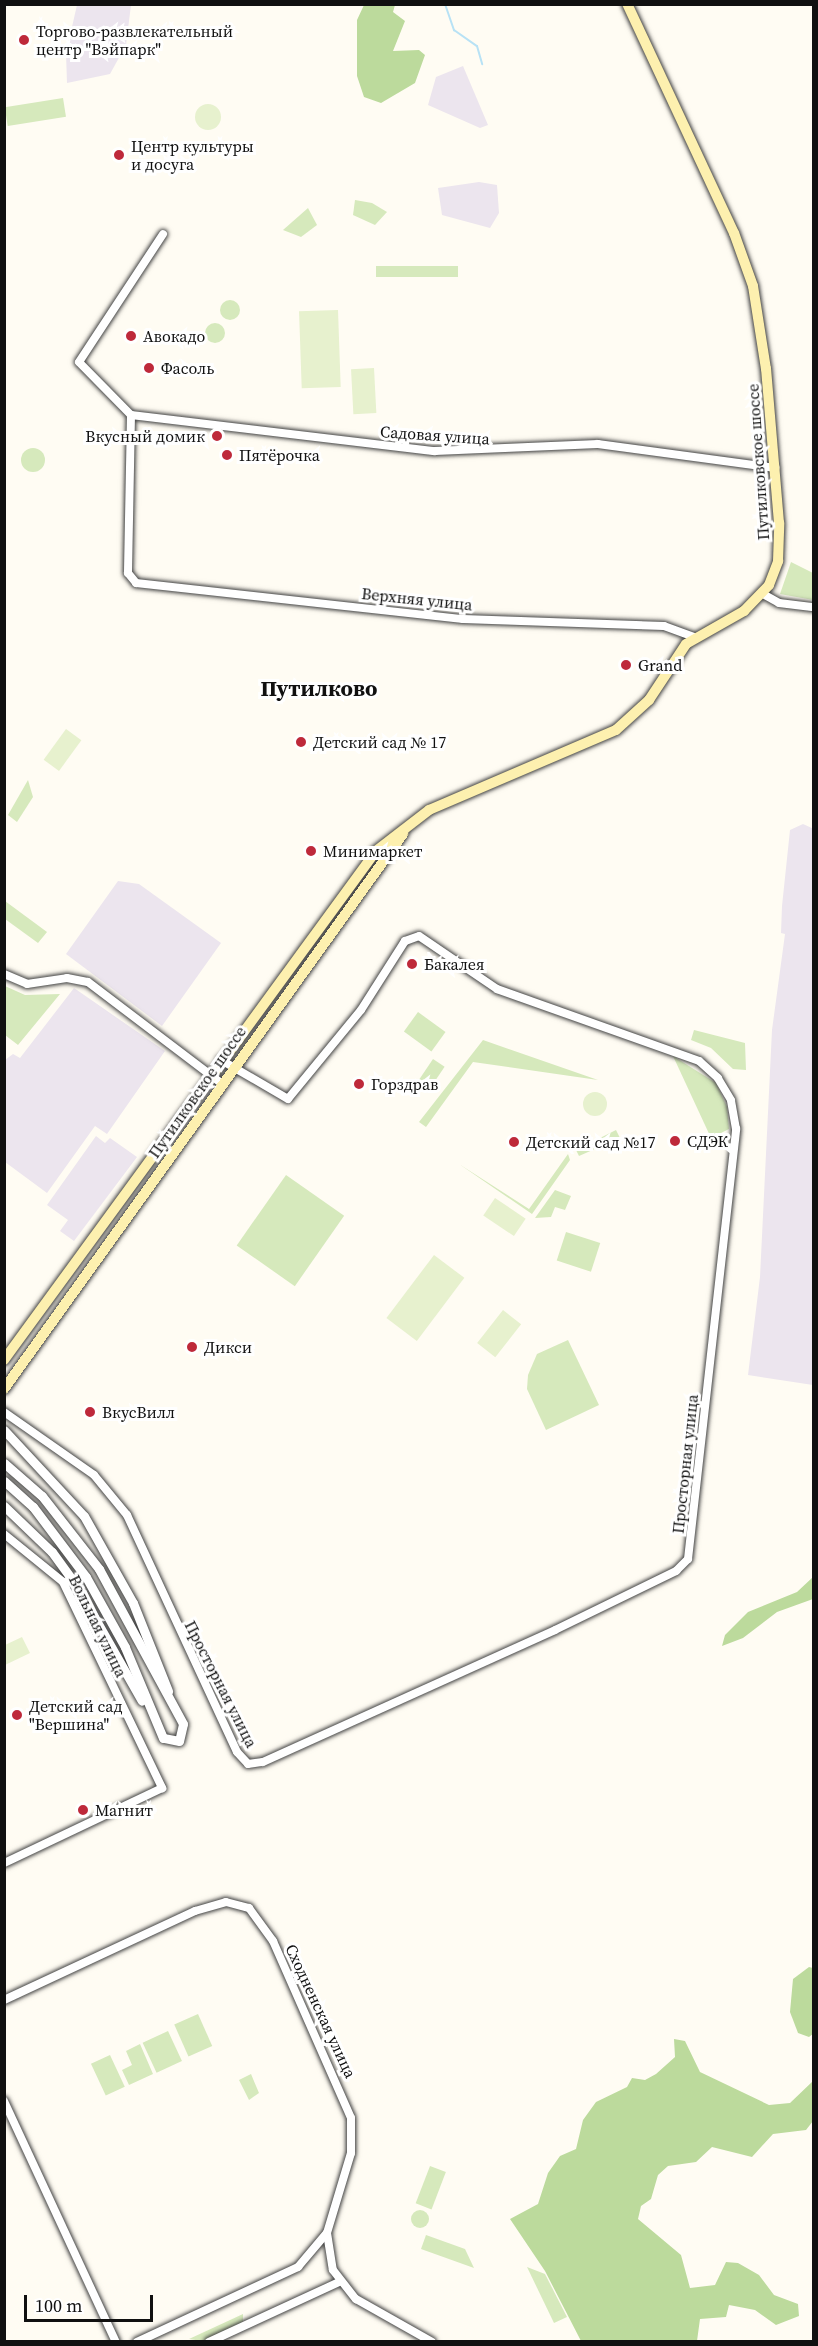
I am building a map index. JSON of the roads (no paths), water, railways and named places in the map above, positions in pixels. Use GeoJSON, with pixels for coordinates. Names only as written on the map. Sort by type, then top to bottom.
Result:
{"type":"FeatureCollection","features":[{"type":"Feature","properties":{"kind":"main road","name":"Путилковское шоссе"},"geometry":{"type":"LineString","coordinates":[[4,1360],[361,868],[419,816],[616,730],[649,700],[694,637],[764,594],[777,561],[774,468],[753,286],[734,233],[627,4]]}},
{"type":"Feature","properties":{"kind":"main road","name":"Путилковское шоссе"},"geometry":{"type":"LineString","coordinates":[[4,1389],[221,1083],[419,816]]}},
{"type":"Feature","properties":{"kind":"street"},"geometry":{"type":"LineString","coordinates":[[131,415],[79,362],[163,234]]}},
{"type":"Feature","properties":{"kind":"street","name":"Садовая улица"},"geometry":{"type":"LineString","coordinates":[[131,415],[435,451],[598,444],[774,468]]}},
{"type":"Feature","properties":{"kind":"street","name":"Верхняя улица"},"geometry":{"type":"LineString","coordinates":[[131,415],[128,573],[136,583],[463,619],[664,626],[694,637]]}},
{"type":"Feature","properties":{"kind":"street"},"geometry":{"type":"LineString","coordinates":[[764,594],[779,603],[813,607]]}},
{"type":"Feature","properties":{"kind":"street","name":"Просторная улица"},"geometry":{"type":"LineString","coordinates":[[4,1412],[94,1475],[127,1515],[237,1752],[248,1764],[263,1762],[555,1630],[676,1571],[688,1559],[736,1129],[731,1100],[718,1078],[699,1061],[497,989],[419,936],[405,941],[361,1010],[288,1099],[221,1060]]}},
{"type":"Feature","properties":{"kind":"street"},"geometry":{"type":"LineString","coordinates":[[4,974],[27,984],[68,978],[88,982],[221,1083]]}},
{"type":"Feature","properties":{"kind":"street"},"geometry":{"type":"LineString","coordinates":[[4,1430],[84,1516],[114,1566],[184,1731],[179,1741],[169,1742],[161,1734],[76,1585],[52,1552],[4,1506]]}},
{"type":"Feature","properties":{"kind":"street"},"geometry":{"type":"LineString","coordinates":[[4,1435],[14,1440]]}},
{"type":"Feature","properties":{"kind":"street"},"geometry":{"type":"LineString","coordinates":[[4,1463],[42,1496],[99,1569],[179,1718]]}},
{"type":"Feature","properties":{"kind":"street"},"geometry":{"type":"LineString","coordinates":[[4,1481],[63,1544],[106,1609],[161,1734]]}},
{"type":"Feature","properties":{"kind":"street","name":"Вольная улица"},"geometry":{"type":"LineString","coordinates":[[4,1534],[63,1582],[162,1788],[4,1863]]}},
{"type":"Feature","properties":{"kind":"street","name":"Сходненская улица"},"geometry":{"type":"LineString","coordinates":[[4,2000],[195,1911],[226,1902],[249,1908],[273,1941],[351,2118],[350,2159],[327,2233],[328,2257],[339,2282],[356,2299],[432,2342]]}},
{"type":"Feature","properties":{"kind":"street"},"geometry":{"type":"LineString","coordinates":[[4,2101],[116,2342]]}},
{"type":"Feature","properties":{"kind":"street"},"geometry":{"type":"LineString","coordinates":[[137,2342],[298,2267],[327,2233]]}},
{"type":"Feature","properties":{"kind":"street"},"geometry":{"type":"LineString","coordinates":[[209,2342],[339,2282]]}},
{"type":"Feature","properties":{"kind":"waterway"},"geometry":{"type":"LineString","coordinates":[[445,4],[454,30],[477,46],[482,64]]}},
{"type":"Feature","properties":{"kind":"place","name":"Торгово-развлекательный центр \"Вэйпарк\""},"geometry":{"type":"Point","coordinates":[24,40]}},
{"type":"Feature","properties":{"kind":"place","name":"Центр культуры и досуга"},"geometry":{"type":"Point","coordinates":[119,155]}},
{"type":"Feature","properties":{"kind":"place","name":"Авокадо"},"geometry":{"type":"Point","coordinates":[131,336]}},
{"type":"Feature","properties":{"kind":"place","name":"Фасоль"},"geometry":{"type":"Point","coordinates":[149,368]}},
{"type":"Feature","properties":{"kind":"place","name":"Вкусный домик"},"geometry":{"type":"Point","coordinates":[217,436]}},
{"type":"Feature","properties":{"kind":"place","name":"Пятёрочка"},"geometry":{"type":"Point","coordinates":[227,455]}},
{"type":"Feature","properties":{"kind":"place","name":"Grand"},"geometry":{"type":"Point","coordinates":[626,665]}},
{"type":"Feature","properties":{"kind":"place","name":"Детский сад № 17"},"geometry":{"type":"Point","coordinates":[301,742]}},
{"type":"Feature","properties":{"kind":"place","name":"Минимаркет"},"geometry":{"type":"Point","coordinates":[311,851]}},
{"type":"Feature","properties":{"kind":"place","name":"Бакалея"},"geometry":{"type":"Point","coordinates":[412,964]}},
{"type":"Feature","properties":{"kind":"place","name":"Горздрав"},"geometry":{"type":"Point","coordinates":[359,1084]}},
{"type":"Feature","properties":{"kind":"place","name":"СДЭК"},"geometry":{"type":"Point","coordinates":[675,1141]}},
{"type":"Feature","properties":{"kind":"place","name":"Детский сад №17"},"geometry":{"type":"Point","coordinates":[514,1142]}},
{"type":"Feature","properties":{"kind":"place","name":"Дикси"},"geometry":{"type":"Point","coordinates":[192,1347]}},
{"type":"Feature","properties":{"kind":"place","name":"ВкусВилл"},"geometry":{"type":"Point","coordinates":[90,1412]}},
{"type":"Feature","properties":{"kind":"place","name":"Детский сад \"Вершина\""},"geometry":{"type":"Point","coordinates":[17,1715]}},
{"type":"Feature","properties":{"kind":"place","name":"Магнит"},"geometry":{"type":"Point","coordinates":[83,1810]}},
{"type":"Feature","properties":{"kind":"district","name":"Путилково"},"geometry":{"type":"Point","coordinates":[319,689]}}]}
